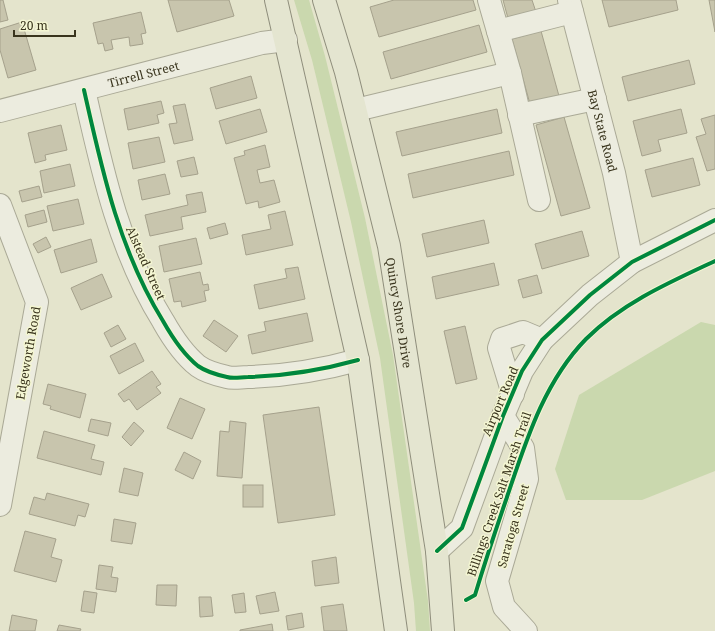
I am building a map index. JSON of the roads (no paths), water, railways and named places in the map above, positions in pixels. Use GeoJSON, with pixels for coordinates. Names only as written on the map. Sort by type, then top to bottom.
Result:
{"type":"FeatureCollection","features":[{"type":"Feature","properties":{"kind":"main road"},"geometry":{"type":"LineString","coordinates":[[276,0],[358,360],[396,631]]}},
{"type":"Feature","properties":{"kind":"main road","name":"Quincy Shore Drive"},"geometry":{"type":"LineString","coordinates":[[324,0],[356,110],[389,246],[437,551],[443,631]]}},
{"type":"Feature","properties":{"kind":"street"},"geometry":{"type":"LineString","coordinates":[[489,0],[510,73],[538,200]]}},
{"type":"Feature","properties":{"kind":"street"},"geometry":{"type":"LineString","coordinates":[[498,31],[570,6]]}},
{"type":"Feature","properties":{"kind":"street","name":"Bay State Road"},"geometry":{"type":"LineString","coordinates":[[570,6],[614,173],[632,262]]}},
{"type":"Feature","properties":{"kind":"street","name":"Tirrell Street"},"geometry":{"type":"LineString","coordinates":[[0,111],[262,43],[286,40]]}},
{"type":"Feature","properties":{"kind":"street"},"geometry":{"type":"LineString","coordinates":[[356,110],[510,73]]}},
{"type":"Feature","properties":{"kind":"street","name":"Alstead Street"},"geometry":{"type":"LineString","coordinates":[[84,90],[99,160],[111,202],[119,228],[146,294],[177,345],[199,367],[228,377],[270,377],[327,369],[358,360]]}},
{"type":"Feature","properties":{"kind":"street"},"geometry":{"type":"LineString","coordinates":[[519,115],[595,99]]}},
{"type":"Feature","properties":{"kind":"street","name":"Edgeworth Road"},"geometry":{"type":"LineString","coordinates":[[0,205],[37,302],[0,505]]}},
{"type":"Feature","properties":{"kind":"street","name":"Airport Road"},"geometry":{"type":"LineString","coordinates":[[437,551],[462,528],[503,416],[522,371],[542,340],[590,295],[632,262],[715,220]]}},
{"type":"Feature","properties":{"kind":"street"},"geometry":{"type":"LineString","coordinates":[[513,394],[499,348],[502,339],[523,332],[542,340]]}},
{"type":"Feature","properties":{"kind":"street","name":"Saratoga Street"},"geometry":{"type":"LineString","coordinates":[[503,416],[524,448],[527,479],[497,581],[504,607],[526,631]]}}]}
